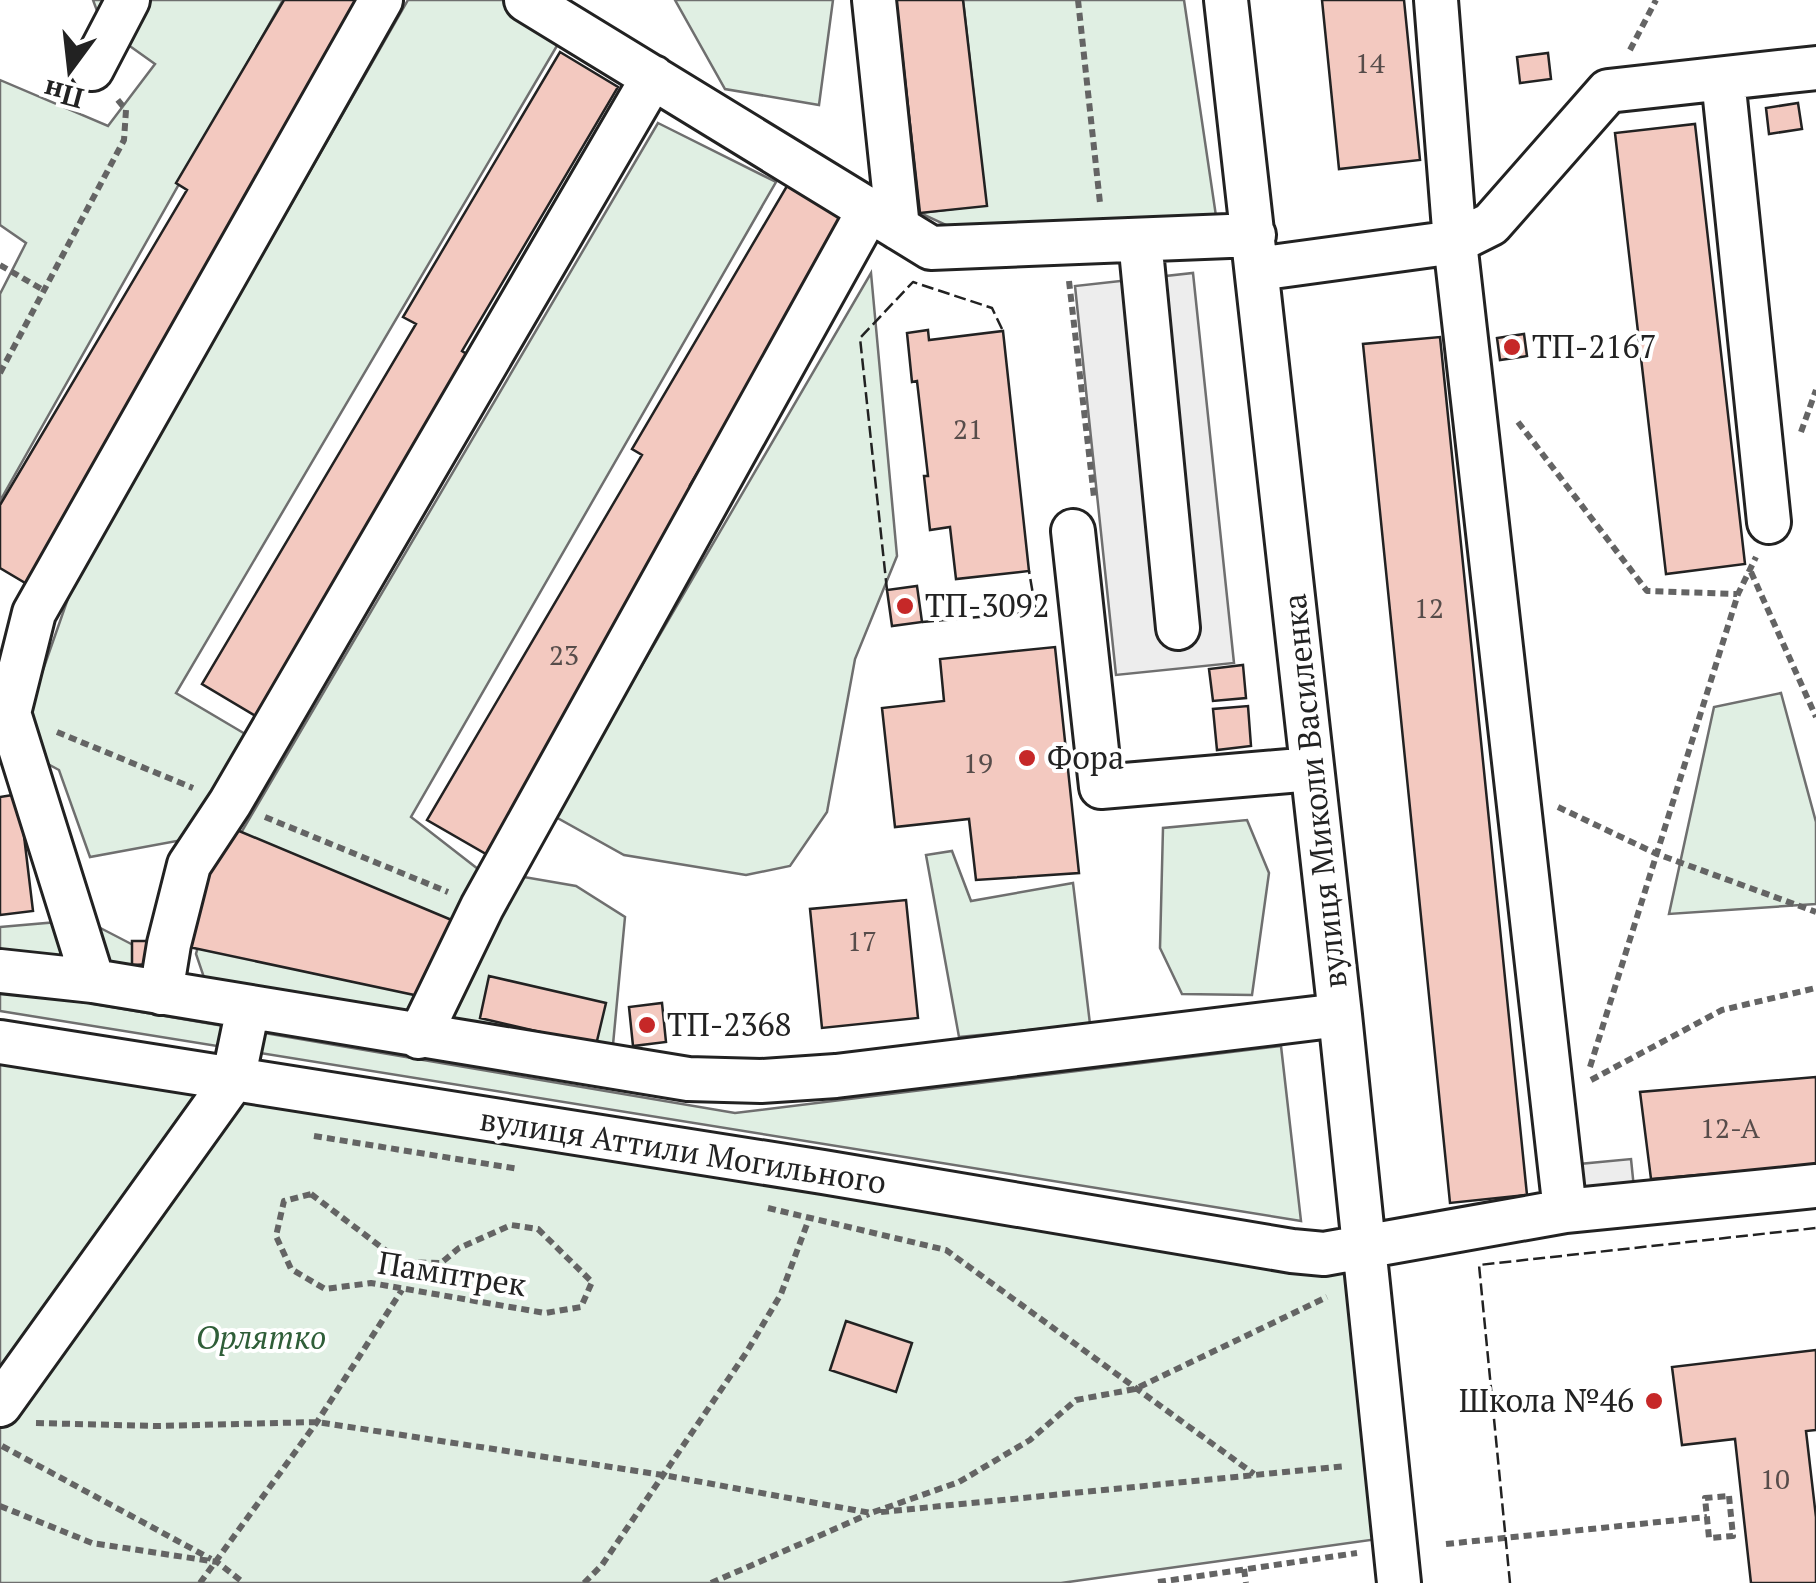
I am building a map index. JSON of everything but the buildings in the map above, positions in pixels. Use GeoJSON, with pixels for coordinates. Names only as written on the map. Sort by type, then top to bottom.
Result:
{"type":"FeatureCollection","features":[{"type":"Feature","properties":{"kind":"street"},"geometry":{"type":"LineString","coordinates":[[92,69],[128,0]]}},
{"type":"Feature","properties":{"kind":"street"},"geometry":{"type":"LineString","coordinates":[[93,982],[9,713],[34,613],[381,0]]}},
{"type":"Feature","properties":{"kind":"street"},"geometry":{"type":"LineString","coordinates":[[526,0],[931,248],[1103,241],[1255,252],[1456,242],[1491,224],[1608,91],[1816,68]]}},
{"type":"Feature","properties":{"kind":"street"},"geometry":{"type":"LineString","coordinates":[[418,1037],[482,906],[884,219],[874,0]]}},
{"type":"Feature","properties":{"kind":"street","name":"вулиця Миколи Василенка"},"geometry":{"type":"LineString","coordinates":[[1226,0],[1399,1583]]}},
{"type":"Feature","properties":{"kind":"street"},"geometry":{"type":"LineString","coordinates":[[1436,0],[1456,242],[1564,1211]]}},
{"type":"Feature","properties":{"kind":"street"},"geometry":{"type":"LineString","coordinates":[[160,993],[190,865],[653,76]]}},
{"type":"Feature","properties":{"kind":"street"},"geometry":{"type":"LineString","coordinates":[[1723,79],[1769,522]]}},
{"type":"Feature","properties":{"kind":"street"},"geometry":{"type":"LineString","coordinates":[[1103,241],[1178,628]]}},
{"type":"Feature","properties":{"kind":"street"},"geometry":{"type":"LineString","coordinates":[[1074,531],[1101,788],[1312,769]]}},
{"type":"Feature","properties":{"kind":"street"},"geometry":{"type":"LineString","coordinates":[[0,971],[93,982],[688,1079],[760,1081],[836,1076],[1340,1016]]}},
{"type":"Feature","properties":{"kind":"street"},"geometry":{"type":"LineString","coordinates":[[10,1414],[233,1080],[248,1008]]}},
{"type":"Feature","properties":{"kind":"street","name":"вулиця Аттили Могильного"},"geometry":{"type":"LineString","coordinates":[[0,1042],[823,1172],[1292,1252],[1324,1254],[1564,1211],[1816,1186]]}},
{"type":"Feature","properties":{"kind":"path"},"geometry":{"type":"LineString","coordinates":[[1074,531],[1094,504],[1103,241],[1078,0]]}},
{"type":"Feature","properties":{"kind":"path"},"geometry":{"type":"LineString","coordinates":[[0,373],[124,140],[126,110],[92,69]]}},
{"type":"Feature","properties":{"kind":"path"},"geometry":{"type":"LineString","coordinates":[[0,265],[45,290]]}},
{"type":"Feature","properties":{"kind":"path"},"geometry":{"type":"LineString","coordinates":[[1796,447],[1816,390]]}},
{"type":"Feature","properties":{"kind":"path"},"geometry":{"type":"LineString","coordinates":[[1516,420],[1647,592],[1738,594]]}},
{"type":"Feature","properties":{"kind":"path"},"geometry":{"type":"LineString","coordinates":[[1769,522],[1751,572],[1738,594],[1586,1083],[1722,1010],[1816,988]]}},
{"type":"Feature","properties":{"kind":"path"},"geometry":{"type":"LineString","coordinates":[[1751,572],[1816,717]]}},
{"type":"Feature","properties":{"kind":"path"},"geometry":{"type":"LineString","coordinates":[[1517,788],[1657,854],[1816,912]]}},
{"type":"Feature","properties":{"kind":"path"},"geometry":{"type":"LineString","coordinates":[[298,1134],[523,1169]]}},
{"type":"Feature","properties":{"kind":"path"},"geometry":{"type":"LineString","coordinates":[[584,1583],[602,1565],[746,1353],[781,1294],[823,1172]]}},
{"type":"Feature","properties":{"kind":"path","name":"Памптрек"},"geometry":{"type":"LineString","coordinates":[[310,1194],[401,1262],[441,1263],[460,1248],[512,1225],[538,1229],[592,1282],[581,1307],[545,1313],[402,1290],[371,1283],[325,1289],[291,1269],[276,1236],[284,1201],[310,1194]]}},
{"type":"Feature","properties":{"kind":"path"},"geometry":{"type":"LineString","coordinates":[[753,1205],[946,1250],[1254,1474]]}},
{"type":"Feature","properties":{"kind":"path"},"geometry":{"type":"LineString","coordinates":[[200,1583],[318,1422],[402,1290]]}},
{"type":"Feature","properties":{"kind":"path"},"geometry":{"type":"LineString","coordinates":[[710,1583],[871,1513],[959,1482],[1030,1440],[1076,1400],[1135,1389],[1328,1296]]}},
{"type":"Feature","properties":{"kind":"path"},"geometry":{"type":"LineString","coordinates":[[10,1414],[157,1426],[318,1422],[663,1475],[871,1513],[1348,1466]]}},
{"type":"Feature","properties":{"kind":"path"},"geometry":{"type":"LineString","coordinates":[[0,1445],[217,1562],[244,1583]]}},
{"type":"Feature","properties":{"kind":"path"},"geometry":{"type":"LineString","coordinates":[[1729,1496],[1733,1536],[1709,1538],[1706,1517],[1704,1498],[1729,1496]]}},
{"type":"Feature","properties":{"kind":"path"},"geometry":{"type":"LineString","coordinates":[[0,1506],[92,1543],[217,1562]]}},
{"type":"Feature","properties":{"kind":"path"},"geometry":{"type":"LineString","coordinates":[[1446,1544],[1706,1517]]}},
{"type":"Feature","properties":{"kind":"path"},"geometry":{"type":"LineString","coordinates":[[1149,1583],[1357,1553]]}},
{"type":"Feature","properties":{"kind":"path"},"geometry":{"type":"LineString","coordinates":[[1244,1569],[1246,1583]]}},
{"type":"Feature","properties":{"kind":"green space"},"geometry":{"type":"Polygon","coordinates":[[[93,0],[283,0],[0,501],[0,294],[26,243],[0,225],[0,80],[108,126],[155,64],[103,27],[93,0]]]}},
{"type":"Feature","properties":{"kind":"green space"},"geometry":{"type":"Polygon","coordinates":[[[408,0],[515,0],[561,39],[176,693],[257,741],[215,834],[90,857],[59,770],[16,747],[72,587],[408,0]]]}},
{"type":"Feature","properties":{"kind":"green space"},"geometry":{"type":"Polygon","coordinates":[[[675,0],[833,0],[819,105],[725,89],[675,0]]]}},
{"type":"Feature","properties":{"kind":"green space"},"geometry":{"type":"Polygon","coordinates":[[[963,0],[1184,0],[1216,216],[948,226],[920,213],[986,205],[963,0]]]}},
{"type":"Feature","properties":{"kind":"green space"},"geometry":{"type":"Polygon","coordinates":[[[658,123],[776,182],[411,817],[478,869],[576,886],[625,917],[609,1087],[213,1004],[196,954],[218,872],[658,123]]]}},
{"type":"Feature","properties":{"kind":"green space"},"geometry":{"type":"Polygon","coordinates":[[[871,273],[897,556],[855,659],[827,812],[790,866],[746,875],[624,855],[554,816],[871,273]]]}},
{"type":"Feature","properties":{"kind":"green space"},"geometry":{"type":"Polygon","coordinates":[[[1781,693],[1816,822],[1816,904],[1669,914],[1714,707],[1781,693]]]}},
{"type":"Feature","properties":{"kind":"green space"},"geometry":{"type":"Polygon","coordinates":[[[1247,820],[1269,873],[1252,995],[1182,994],[1160,948],[1163,828],[1247,820]]]}},
{"type":"Feature","properties":{"kind":"green space"},"geometry":{"type":"Polygon","coordinates":[[[952,851],[971,901],[1073,883],[1090,1024],[959,1037],[926,855],[952,851]]]}},
{"type":"Feature","properties":{"kind":"green space"},"geometry":{"type":"Polygon","coordinates":[[[56,905],[139,948],[132,969],[0,976],[0,927],[57,922],[56,905]]]}},
{"type":"Feature","properties":{"kind":"green space"},"geometry":{"type":"Polygon","coordinates":[[[0,988],[735,1113],[1281,1046],[1301,1221],[0,1011],[0,988]]]}},
{"type":"Feature","properties":{"kind":"green space","name":"Орлятко"},"geometry":{"type":"Polygon","coordinates":[[[0,1047],[1348,1254],[1385,1538],[1061,1583],[0,1583],[0,1047]]]}},
{"type":"Feature","properties":{"kind":"shaded area"},"geometry":{"type":"Polygon","coordinates":[[[1193,273],[1234,663],[1116,675],[1075,286],[1193,273]]]}},
{"type":"Feature","properties":{"kind":"shaded area"},"geometry":{"type":"Polygon","coordinates":[[[1631,1159],[1636,1208],[1573,1214],[1569,1165],[1631,1159]]]}},
{"type":"Feature","properties":{"kind":"fence"},"geometry":{"type":"LineString","coordinates":[[887,590],[860,338],[913,282],[992,308],[1003,331]]}},
{"type":"Feature","properties":{"kind":"fence"},"geometry":{"type":"LineString","coordinates":[[922,622],[1036,612],[1029,571]]}},
{"type":"Feature","properties":{"kind":"fence"},"geometry":{"type":"LineString","coordinates":[[1510,1583],[1479,1265],[1816,1228]]}},
{"type":"Feature","properties":{"kind":"place","name":"ТП-2167"},"geometry":{"type":"Point","coordinates":[1512,347]}},
{"type":"Feature","properties":{"kind":"place","name":"ТП-3092"},"geometry":{"type":"Point","coordinates":[905,606]}},
{"type":"Feature","properties":{"kind":"place","name":"Фора"},"geometry":{"type":"Point","coordinates":[1027,758]}},
{"type":"Feature","properties":{"kind":"place","name":"ТП-2368"},"geometry":{"type":"Point","coordinates":[647,1025]}},
{"type":"Feature","properties":{"kind":"place","name":"Школа №46"},"geometry":{"type":"Point","coordinates":[1654,1401]}}]}
